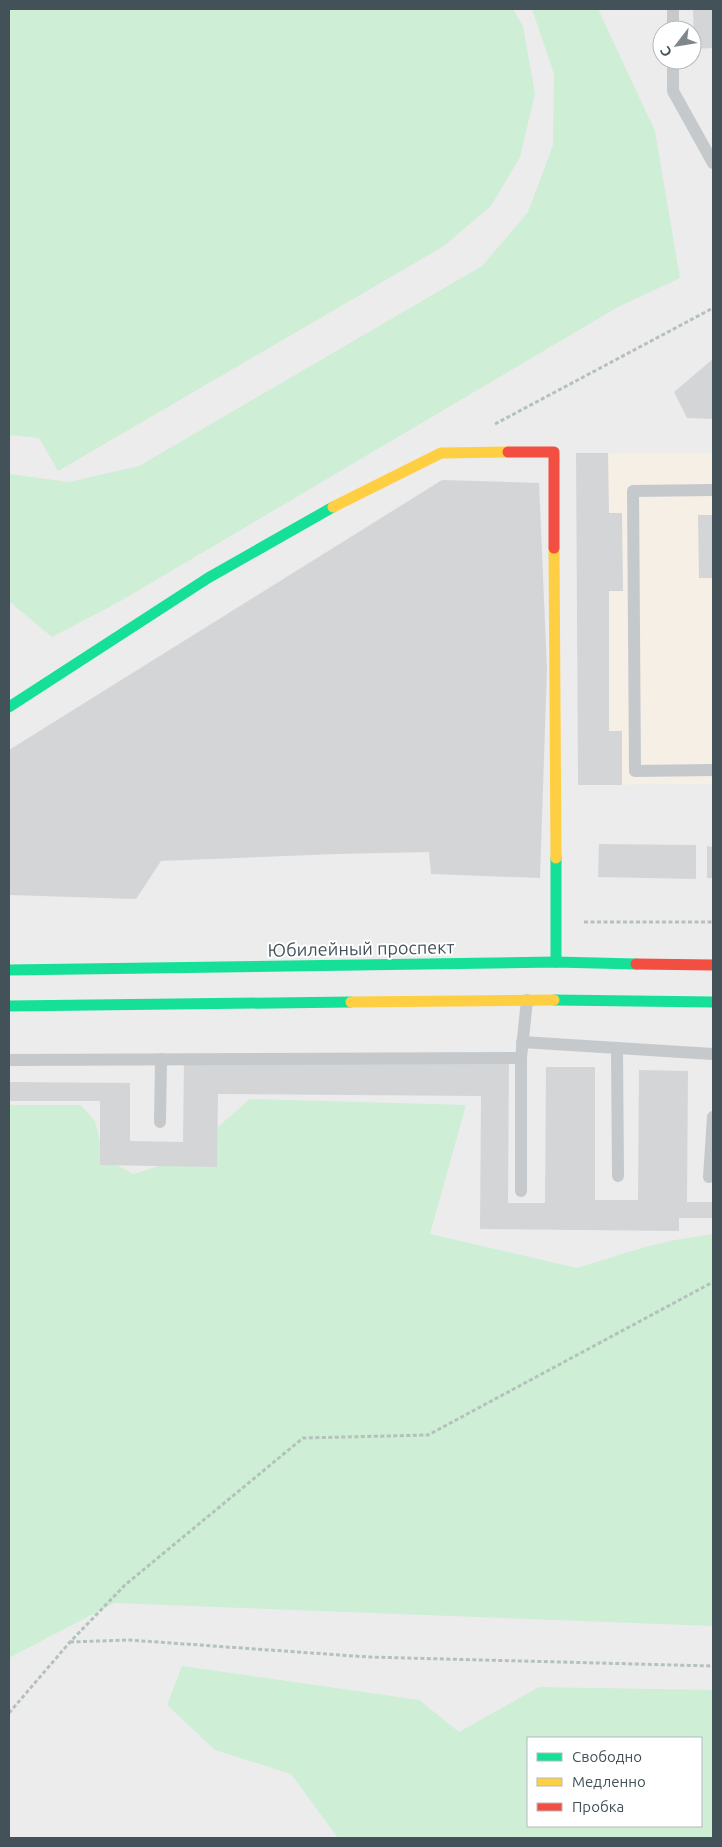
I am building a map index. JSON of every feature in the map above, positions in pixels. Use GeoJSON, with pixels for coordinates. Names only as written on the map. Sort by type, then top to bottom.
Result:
{"type":"FeatureCollection","features":[{"type":"Feature","properties":{"kind":"main road"},"geometry":{"type":"LineString","coordinates":[[9,707],[208,578],[352,496],[441,453],[554,452],[556,962]]}},
{"type":"Feature","properties":{"kind":"main road","name":"Юбилейный проспект"},"geometry":{"type":"LineString","coordinates":[[9,970],[556,962],[713,965]]}},
{"type":"Feature","properties":{"kind":"main road"},"geometry":{"type":"LineString","coordinates":[[9,1006],[527,1000],[713,1002]]}},
{"type":"Feature","properties":{"kind":"lane"},"geometry":{"type":"LineString","coordinates":[[673,70],[673,91],[713,163]]}},
{"type":"Feature","properties":{"kind":"lane"},"geometry":{"type":"LineString","coordinates":[[713,490],[633,490],[635,771],[713,770]]}},
{"type":"Feature","properties":{"kind":"lane"},"geometry":{"type":"LineString","coordinates":[[521,1191],[521,1058],[527,1000]]}},
{"type":"Feature","properties":{"kind":"lane"},"geometry":{"type":"LineString","coordinates":[[522,1042],[713,1054]]}},
{"type":"Feature","properties":{"kind":"lane"},"geometry":{"type":"LineString","coordinates":[[617,1048],[618,1176]]}},
{"type":"Feature","properties":{"kind":"lane"},"geometry":{"type":"LineString","coordinates":[[9,1060],[521,1058]]}},
{"type":"Feature","properties":{"kind":"lane"},"geometry":{"type":"LineString","coordinates":[[160,1122],[161,1060]]}},
{"type":"Feature","properties":{"kind":"lane"},"geometry":{"type":"LineString","coordinates":[[709,1177],[713,1117]]}},
{"type":"Feature","properties":{"kind":"path"},"geometry":{"type":"LineString","coordinates":[[494,425],[713,308]]}},
{"type":"Feature","properties":{"kind":"path"},"geometry":{"type":"LineString","coordinates":[[557,922],[713,922]]}},
{"type":"Feature","properties":{"kind":"path"},"geometry":{"type":"LineString","coordinates":[[9,1713],[70,1642],[125,1585],[303,1438],[428,1435],[713,1282]]}},
{"type":"Feature","properties":{"kind":"path"},"geometry":{"type":"LineString","coordinates":[[70,1642],[130,1640],[368,1657],[713,1666]]}},
{"type":"Feature","properties":{"kind":"shaded area"},"geometry":{"type":"Polygon","coordinates":[[[576,453],[713,453],[713,784],[578,785],[576,453]]]}},
{"type":"Feature","properties":{"kind":"green space"},"geometry":{"type":"Polygon","coordinates":[[[9,9],[513,9],[523,26],[535,94],[520,157],[491,206],[444,246],[58,471],[39,438],[9,435],[9,9]]]}},
{"type":"Feature","properties":{"kind":"green space"},"geometry":{"type":"Polygon","coordinates":[[[532,9],[598,9],[655,131],[680,278],[618,307],[117,603],[52,637],[9,601],[9,474],[69,482],[139,466],[482,266],[528,212],[553,145],[554,74],[532,9]]]}},
{"type":"Feature","properties":{"kind":"green space"},"geometry":{"type":"Polygon","coordinates":[[[250,1099],[466,1105],[430,1234],[577,1268],[645,1247],[713,1234],[713,1626],[114,1603],[9,1658],[9,1105],[81,1105],[95,1121],[104,1158],[133,1174],[181,1159],[250,1099]]]}},
{"type":"Feature","properties":{"kind":"green space"},"geometry":{"type":"Polygon","coordinates":[[[182,1666],[419,1700],[459,1732],[539,1687],[713,1690],[713,1838],[338,1838],[291,1774],[215,1750],[167,1705],[182,1666]]]}},
{"type":"Feature","properties":{"kind":"building"},"geometry":{"type":"Polygon","coordinates":[[[693,9],[713,9],[713,48],[702,49],[702,20],[693,20],[693,9]]]}},
{"type":"Feature","properties":{"kind":"building"},"geometry":{"type":"Polygon","coordinates":[[[713,359],[713,419],[687,418],[674,392],[713,359]]]}},
{"type":"Feature","properties":{"kind":"building"},"geometry":{"type":"Polygon","coordinates":[[[576,453],[608,453],[609,513],[622,513],[623,591],[609,591],[609,731],[622,731],[622,785],[578,785],[576,453]]]}},
{"type":"Feature","properties":{"kind":"building"},"geometry":{"type":"Polygon","coordinates":[[[442,480],[539,483],[547,669],[540,878],[431,874],[429,852],[337,854],[161,861],[136,899],[9,895],[9,750],[442,480]]]}},
{"type":"Feature","properties":{"kind":"building"},"geometry":{"type":"Polygon","coordinates":[[[698,515],[713,515],[713,578],[699,578],[698,515]]]}},
{"type":"Feature","properties":{"kind":"building"},"geometry":{"type":"Polygon","coordinates":[[[599,844],[696,845],[696,879],[598,877],[599,844]]]}},
{"type":"Feature","properties":{"kind":"building"},"geometry":{"type":"Polygon","coordinates":[[[707,846],[713,847],[713,878],[707,878],[707,846]]]}},
{"type":"Feature","properties":{"kind":"building"},"geometry":{"type":"Polygon","coordinates":[[[184,1060],[509,1063],[508,1203],[545,1203],[546,1067],[595,1067],[595,1200],[638,1200],[639,1070],[688,1071],[687,1202],[713,1202],[713,1218],[679,1218],[679,1231],[480,1229],[481,1096],[218,1094],[217,1167],[100,1165],[100,1101],[9,1101],[9,1082],[130,1083],[130,1141],[183,1142],[184,1060]]]}},
{"type":"Feature","properties":{"kind":"traffic: fast"},"geometry":{"type":"LineString","coordinates":[[9,707],[208,578],[333,507]]}},
{"type":"Feature","properties":{"kind":"traffic: fast"},"geometry":{"type":"LineString","coordinates":[[556,858],[556,962]]}},
{"type":"Feature","properties":{"kind":"traffic: fast"},"geometry":{"type":"LineString","coordinates":[[9,970],[556,962],[636,964]]}},
{"type":"Feature","properties":{"kind":"traffic: fast"},"geometry":{"type":"LineString","coordinates":[[554,1000],[713,1002]]}},
{"type":"Feature","properties":{"kind":"traffic: fast"},"geometry":{"type":"LineString","coordinates":[[9,1006],[351,1002]]}},
{"type":"Feature","properties":{"kind":"traffic: slow"},"geometry":{"type":"LineString","coordinates":[[333,507],[441,453],[508,452]]}},
{"type":"Feature","properties":{"kind":"traffic: slow"},"geometry":{"type":"LineString","coordinates":[[554,548],[556,858]]}},
{"type":"Feature","properties":{"kind":"traffic: slow"},"geometry":{"type":"LineString","coordinates":[[351,1002],[554,1000]]}},
{"type":"Feature","properties":{"kind":"traffic: jam"},"geometry":{"type":"LineString","coordinates":[[508,452],[554,452],[554,548]]}},
{"type":"Feature","properties":{"kind":"traffic: jam"},"geometry":{"type":"LineString","coordinates":[[636,964],[713,965]]}}]}
